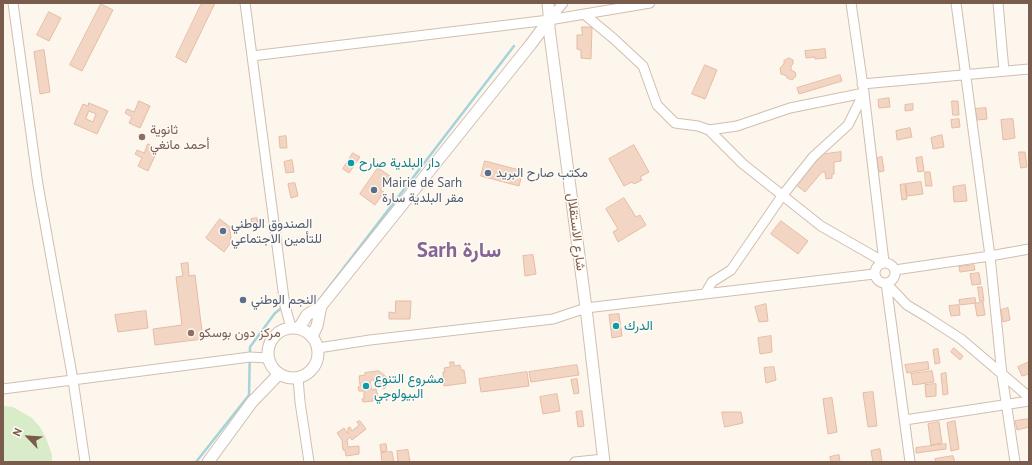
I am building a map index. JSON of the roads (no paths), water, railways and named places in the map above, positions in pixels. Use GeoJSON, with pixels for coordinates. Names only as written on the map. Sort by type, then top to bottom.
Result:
{"type":"FeatureCollection","features":[{"type":"Feature","properties":{"kind":"street"},"geometry":{"type":"LineString","coordinates":[[13,3],[38,185],[73,380],[85,462]]}},
{"type":"Feature","properties":{"kind":"street"},"geometry":{"type":"LineString","coordinates":[[245,3],[285,306],[295,328]]}},
{"type":"Feature","properties":{"kind":"street","name":"شارع الاستقلال"},"geometry":{"type":"LineString","coordinates":[[548,3],[549,28],[586,308],[604,460]]}},
{"type":"Feature","properties":{"kind":"street"},"geometry":{"type":"LineString","coordinates":[[295,328],[307,314],[321,306],[563,3]]}},
{"type":"Feature","properties":{"kind":"street"},"geometry":{"type":"LineString","coordinates":[[252,56],[549,20],[650,3]]}},
{"type":"Feature","properties":{"kind":"street"},"geometry":{"type":"LineString","coordinates":[[851,3],[884,262]]}},
{"type":"Feature","properties":{"kind":"street"},"geometry":{"type":"LineString","coordinates":[[956,3],[990,256],[1002,375],[1016,462]]}},
{"type":"Feature","properties":{"kind":"street"},"geometry":{"type":"LineString","coordinates":[[998,3],[1004,71]]}},
{"type":"Feature","properties":{"kind":"street"},"geometry":{"type":"LineString","coordinates":[[584,14],[644,66],[657,105],[675,123],[698,126],[709,130],[743,164],[821,226],[884,262],[891,264],[895,270],[894,278],[886,283]]}},
{"type":"Feature","properties":{"kind":"street"},"geometry":{"type":"LineString","coordinates":[[709,130],[737,126],[790,108],[863,88],[966,75],[1029,69]]}},
{"type":"Feature","properties":{"kind":"street"},"geometry":{"type":"LineString","coordinates":[[705,294],[712,282],[731,270],[782,196],[813,157],[848,125],[863,88]]}},
{"type":"Feature","properties":{"kind":"street"},"geometry":{"type":"LineString","coordinates":[[895,270],[1029,249]]}},
{"type":"Feature","properties":{"kind":"street"},"geometry":{"type":"LineString","coordinates":[[884,262],[880,263],[876,268],[874,274],[877,280],[886,283],[907,305],[961,339],[1029,397]]}},
{"type":"Feature","properties":{"kind":"street"},"geometry":{"type":"LineString","coordinates":[[318,348],[370,340],[553,319],[586,308],[874,274]]}},
{"type":"Feature","properties":{"kind":"street"},"geometry":{"type":"LineString","coordinates":[[886,283],[910,462]]}},
{"type":"Feature","properties":{"kind":"street"},"geometry":{"type":"LineString","coordinates":[[312,336],[317,326],[321,306]]}},
{"type":"Feature","properties":{"kind":"street"},"geometry":{"type":"LineString","coordinates":[[295,328],[306,331],[312,336],[318,348],[318,356],[316,364],[312,370],[298,378],[291,378],[285,377],[274,370],[268,358],[268,349],[276,334],[283,330],[295,328]]}},
{"type":"Feature","properties":{"kind":"street"},"geometry":{"type":"LineString","coordinates":[[3,389],[250,357],[268,358]]}},
{"type":"Feature","properties":{"kind":"street"},"geometry":{"type":"LineString","coordinates":[[208,462],[252,402],[279,374]]}},
{"type":"Feature","properties":{"kind":"street"},"geometry":{"type":"LineString","coordinates":[[298,378],[309,462]]}},
{"type":"Feature","properties":{"kind":"street"},"geometry":{"type":"LineString","coordinates":[[905,420],[1029,401]]}},
{"type":"Feature","properties":{"kind":"street"},"geometry":{"type":"LineString","coordinates":[[575,462],[604,460]]}},
{"type":"Feature","properties":{"kind":"waterway"},"geometry":{"type":"LineString","coordinates":[[287,305],[291,302],[316,304],[514,46]]}},
{"type":"Feature","properties":{"kind":"waterway"},"geometry":{"type":"LineString","coordinates":[[196,462],[249,395],[250,347],[275,313],[283,307]]}},
{"type":"Feature","properties":{"kind":"place","name":"ثانوية أحمد مانغي"},"geometry":{"type":"Point","coordinates":[142,137]}},
{"type":"Feature","properties":{"kind":"place","name":"دار البلدية صارح"},"geometry":{"type":"Point","coordinates":[351,163]}},
{"type":"Feature","properties":{"kind":"place","name":"مكتب صارح البريد"},"geometry":{"type":"Point","coordinates":[488,173]}},
{"type":"Feature","properties":{"kind":"place","name":"Mairie de Sarh مقر البلدية سارة"},"geometry":{"type":"Point","coordinates":[374,190]}},
{"type":"Feature","properties":{"kind":"place","name":"الصندوق الوطني للتأمين الاجتماعي"},"geometry":{"type":"Point","coordinates":[223,231]}},
{"type":"Feature","properties":{"kind":"place","name":"النجم الوطني"},"geometry":{"type":"Point","coordinates":[243,300]}},
{"type":"Feature","properties":{"kind":"place","name":"الدرك"},"geometry":{"type":"Point","coordinates":[616,326]}},
{"type":"Feature","properties":{"kind":"place","name":"مركز دون بوسكو"},"geometry":{"type":"Point","coordinates":[191,333]}},
{"type":"Feature","properties":{"kind":"place","name":"مشروع التنوع البيولوجي"},"geometry":{"type":"Point","coordinates":[366,386]}},
{"type":"Feature","properties":{"kind":"district","name":"Sarh سارة"},"geometry":{"type":"Point","coordinates":[459,251]}}]}
